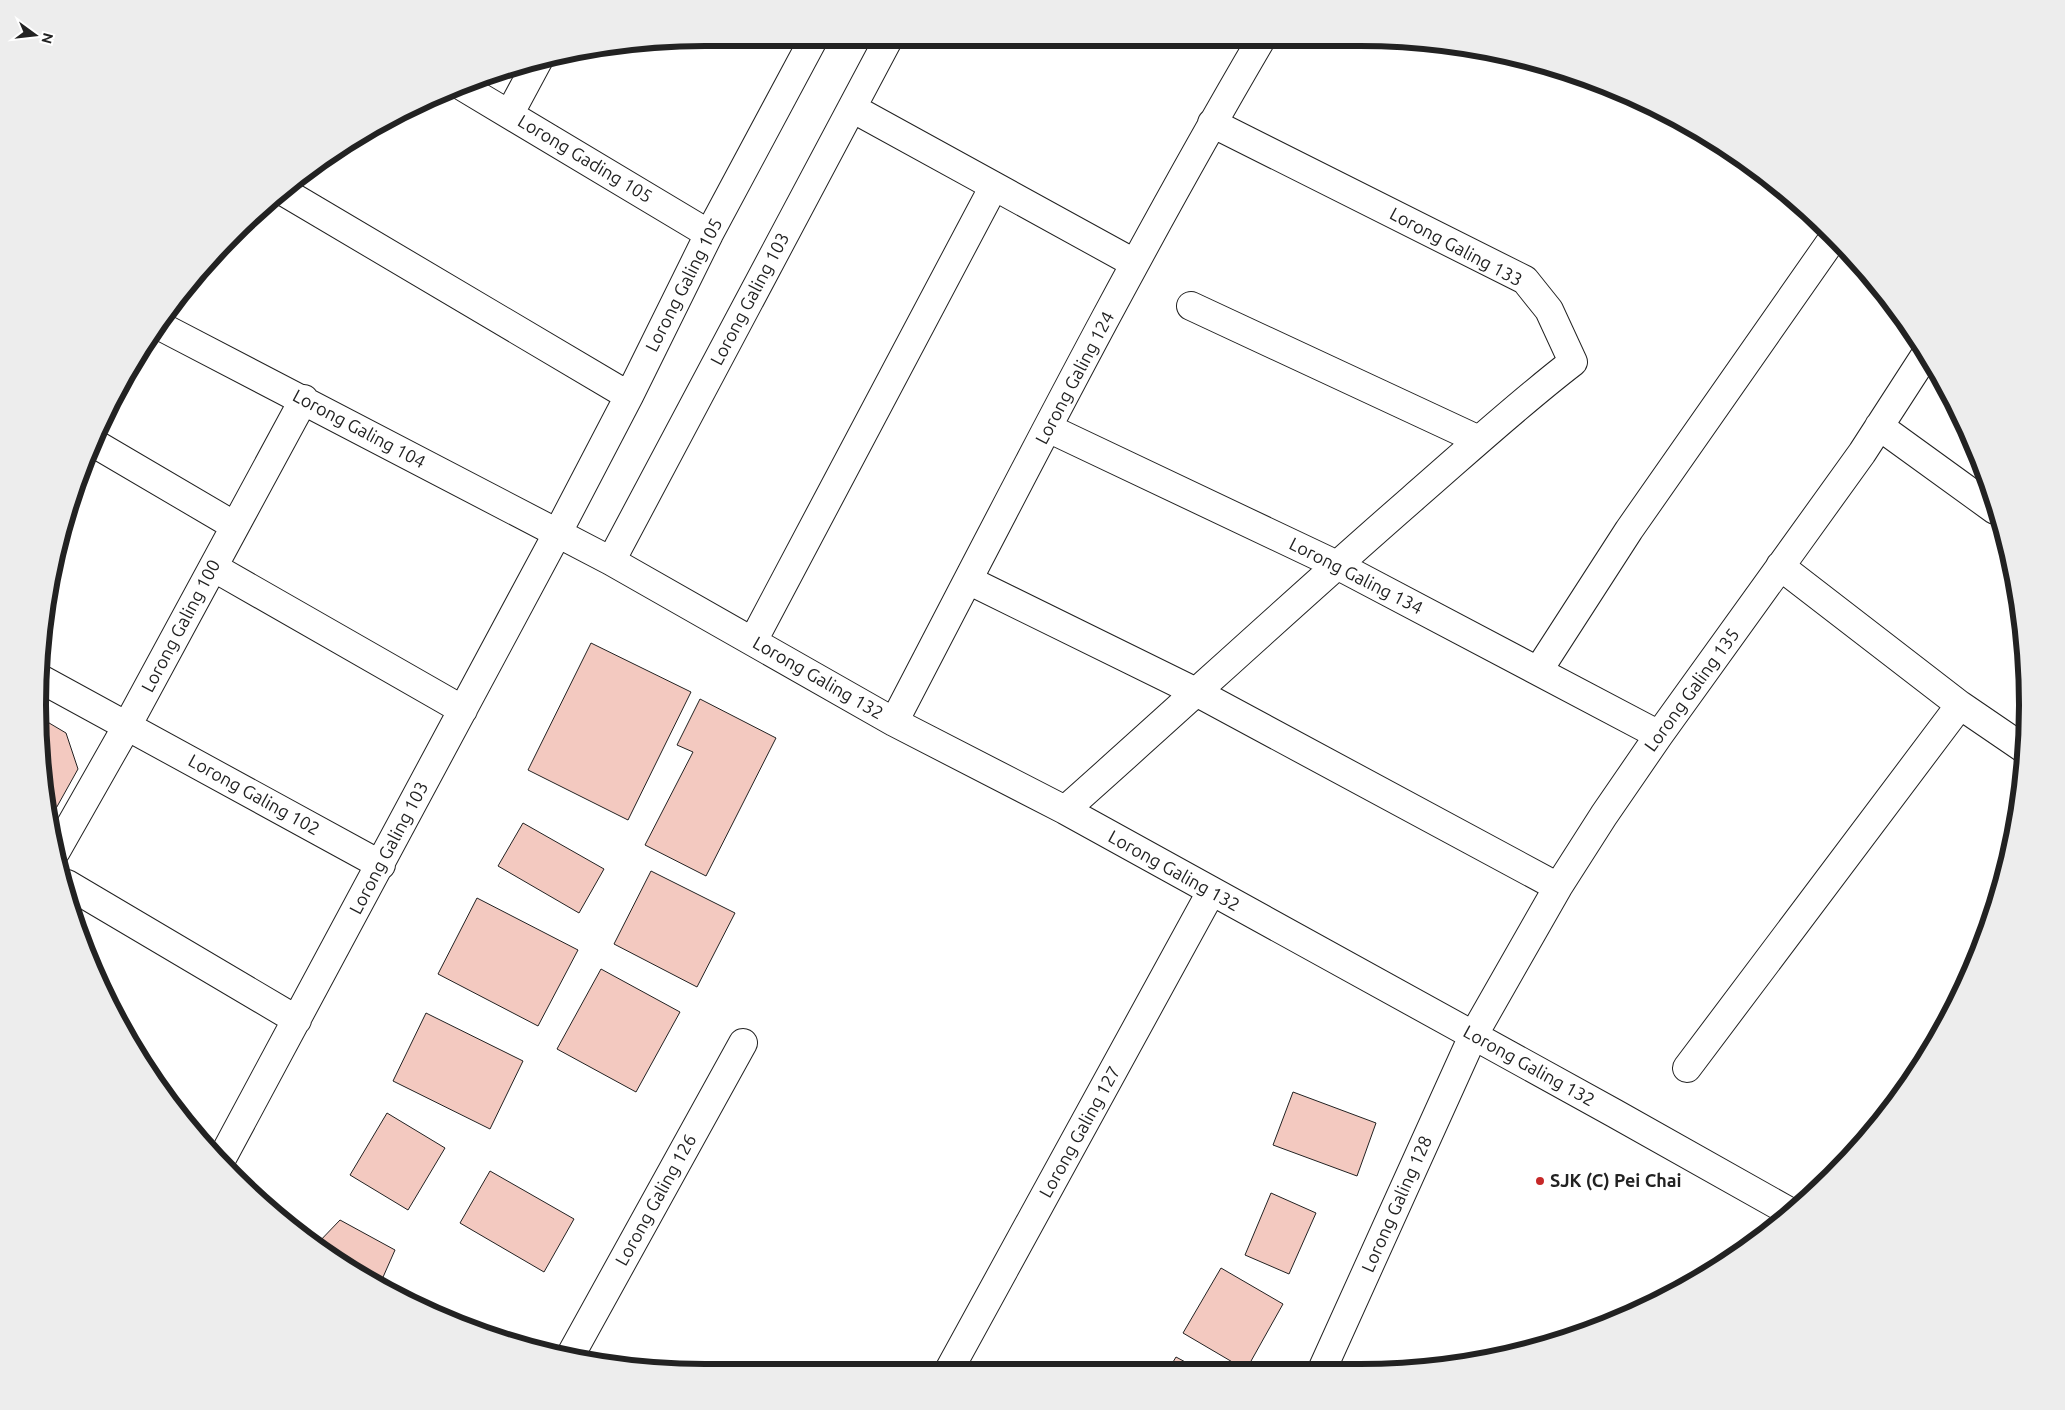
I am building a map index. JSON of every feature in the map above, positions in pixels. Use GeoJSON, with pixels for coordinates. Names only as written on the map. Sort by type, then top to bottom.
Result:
{"type":"FeatureCollection","features":[{"type":"Feature","properties":{"kind":"street","name":"Lorong Galing 105"},"geometry":{"type":"LineString","coordinates":[[557,534],[629,396],[709,234],[810,46]]}},
{"type":"Feature","properties":{"kind":"street","name":"Lorong Galing 103"},"geometry":{"type":"LineString","coordinates":[[611,561],[885,46]]}},
{"type":"Feature","properties":{"kind":"street","name":"Lorong Galing 124"},"geometry":{"type":"LineString","coordinates":[[894,722],[1134,263],[1257,46]]}},
{"type":"Feature","properties":{"kind":"street"},"geometry":{"type":"LineString","coordinates":[[510,113],[534,69]]}},
{"type":"Feature","properties":{"kind":"street","name":"Lorong Gading 105"},"geometry":{"type":"LineString","coordinates":[[469,90],[709,234]]}},
{"type":"Feature","properties":{"kind":"street"},"geometry":{"type":"LineString","coordinates":[[852,108],[1134,263]]}},
{"type":"Feature","properties":{"kind":"street","name":"Lorong Galing 133"},"geometry":{"type":"LineString","coordinates":[[1066,810],[1198,693],[1337,565],[1527,397],[1574,362],[1550,310],[1525,280],[1212,123]]}},
{"type":"Feature","properties":{"kind":"street"},"geometry":{"type":"LineString","coordinates":[[753,641],[994,186]]}},
{"type":"Feature","properties":{"kind":"street"},"geometry":{"type":"LineString","coordinates":[[289,195],[629,396]]}},
{"type":"Feature","properties":{"kind":"street"},"geometry":{"type":"LineString","coordinates":[[1538,671],[1630,530],[1829,244]]}},
{"type":"Feature","properties":{"kind":"street"},"geometry":{"type":"LineString","coordinates":[[1191,306],[1479,440]]}},
{"type":"Feature","properties":{"kind":"street","name":"Lorong Galing 104"},"geometry":{"type":"LineString","coordinates":[[165,328],[304,399],[557,534]]}},
{"type":"Feature","properties":{"kind":"street","name":"Lorong Galing 135"},"geometry":{"type":"LineString","coordinates":[[1473,1036],[1558,888],[1604,815],[1659,735],[1862,453],[1921,361]]}},
{"type":"Feature","properties":{"kind":"street","name":"Lorong Galing 100"},"geometry":{"type":"LineString","coordinates":[[61,842],[127,726],[304,399]]}},
{"type":"Feature","properties":{"kind":"street"},"geometry":{"type":"LineString","coordinates":[[1879,426],[1987,504]]}},
{"type":"Feature","properties":{"kind":"street","name":"Lorong Galing 134"},"geometry":{"type":"LineString","coordinates":[[1048,428],[1337,565],[1659,735]]}},
{"type":"Feature","properties":{"kind":"street"},"geometry":{"type":"LineString","coordinates":[[99,446],[235,526]]}},
{"type":"Feature","properties":{"kind":"street","name":"Lorong Galing 103"},"geometry":{"type":"LineString","coordinates":[[224,1155],[557,534]]}},
{"type":"Feature","properties":{"kind":"street","name":"Lorong Galing 132"},"geometry":{"type":"LineString","coordinates":[[557,534],[611,561],[894,722],[1066,810],[1784,1209]]}},
{"type":"Feature","properties":{"kind":"street"},"geometry":{"type":"LineString","coordinates":[[213,566],[463,710]]}},
{"type":"Feature","properties":{"kind":"street"},"geometry":{"type":"LineString","coordinates":[[1780,566],[1960,705],[2017,744]]}},
{"type":"Feature","properties":{"kind":"street"},"geometry":{"type":"LineString","coordinates":[[968,580],[1198,693],[1558,888]]}},
{"type":"Feature","properties":{"kind":"street","name":"Lorong Galing 102"},"geometry":{"type":"LineString","coordinates":[[47,682],[381,865]]}},
{"type":"Feature","properties":{"kind":"street"},"geometry":{"type":"LineString","coordinates":[[1687,1068],[1960,705]]}},
{"type":"Feature","properties":{"kind":"street"},"geometry":{"type":"LineString","coordinates":[[73,887],[297,1020]]}},
{"type":"Feature","properties":{"kind":"street","name":"Lorong Galing 127"},"geometry":{"type":"LineString","coordinates":[[952,1364],[1211,892]]}},
{"type":"Feature","properties":{"kind":"street","name":"Lorong Galing 128"},"geometry":{"type":"LineString","coordinates":[[1325,1364],[1473,1036]]}},
{"type":"Feature","properties":{"kind":"street","name":"Lorong Galing 126"},"geometry":{"type":"LineString","coordinates":[[573,1350],[743,1043]]}},
{"type":"Feature","properties":{"kind":"building"},"geometry":{"type":"Polygon","coordinates":[[[591,643],[691,692],[628,820],[528,770],[591,643]]]}},
{"type":"Feature","properties":{"kind":"building"},"geometry":{"type":"Polygon","coordinates":[[[700,699],[776,738],[706,876],[645,845],[693,752],[677,745],[700,699]]]}},
{"type":"Feature","properties":{"kind":"building"},"geometry":{"type":"Polygon","coordinates":[[[47,722],[66,733],[78,769],[55,810],[47,722]]]}},
{"type":"Feature","properties":{"kind":"building"},"geometry":{"type":"Polygon","coordinates":[[[523,823],[604,869],[579,913],[498,866],[523,823]]]}},
{"type":"Feature","properties":{"kind":"building"},"geometry":{"type":"Polygon","coordinates":[[[651,871],[735,913],[697,987],[614,944],[651,871]]]}},
{"type":"Feature","properties":{"kind":"building"},"geometry":{"type":"Polygon","coordinates":[[[477,898],[578,950],[538,1026],[438,974],[477,898]]]}},
{"type":"Feature","properties":{"kind":"building"},"geometry":{"type":"Polygon","coordinates":[[[601,969],[680,1012],[636,1092],[557,1049],[601,969]]]}},
{"type":"Feature","properties":{"kind":"building"},"geometry":{"type":"Polygon","coordinates":[[[426,1013],[523,1061],[490,1129],[393,1081],[426,1013]]]}},
{"type":"Feature","properties":{"kind":"building"},"geometry":{"type":"Polygon","coordinates":[[[1293,1092],[1376,1123],[1357,1176],[1273,1145],[1293,1092]]]}},
{"type":"Feature","properties":{"kind":"building"},"geometry":{"type":"Polygon","coordinates":[[[387,1113],[445,1148],[408,1210],[350,1175],[387,1113]]]}},
{"type":"Feature","properties":{"kind":"building"},"geometry":{"type":"Polygon","coordinates":[[[490,1171],[574,1219],[544,1272],[460,1223],[490,1171]]]}},
{"type":"Feature","properties":{"kind":"building"},"geometry":{"type":"Polygon","coordinates":[[[1271,1193],[1316,1213],[1289,1274],[1245,1255],[1271,1193]]]}},
{"type":"Feature","properties":{"kind":"building"},"geometry":{"type":"Polygon","coordinates":[[[340,1220],[395,1250],[382,1279],[321,1240],[340,1220]]]}},
{"type":"Feature","properties":{"kind":"building"},"geometry":{"type":"Polygon","coordinates":[[[1221,1268],[1283,1304],[1249,1364],[1236,1364],[1183,1333],[1221,1268]]]}},
{"type":"Feature","properties":{"kind":"building"},"geometry":{"type":"Polygon","coordinates":[[[1176,1357],[1189,1364],[1172,1364],[1176,1357]]]}},
{"type":"Feature","properties":{"kind":"place","name":"SJK (C) Pei Chai"},"geometry":{"type":"Point","coordinates":[1540,1181]}}]}
